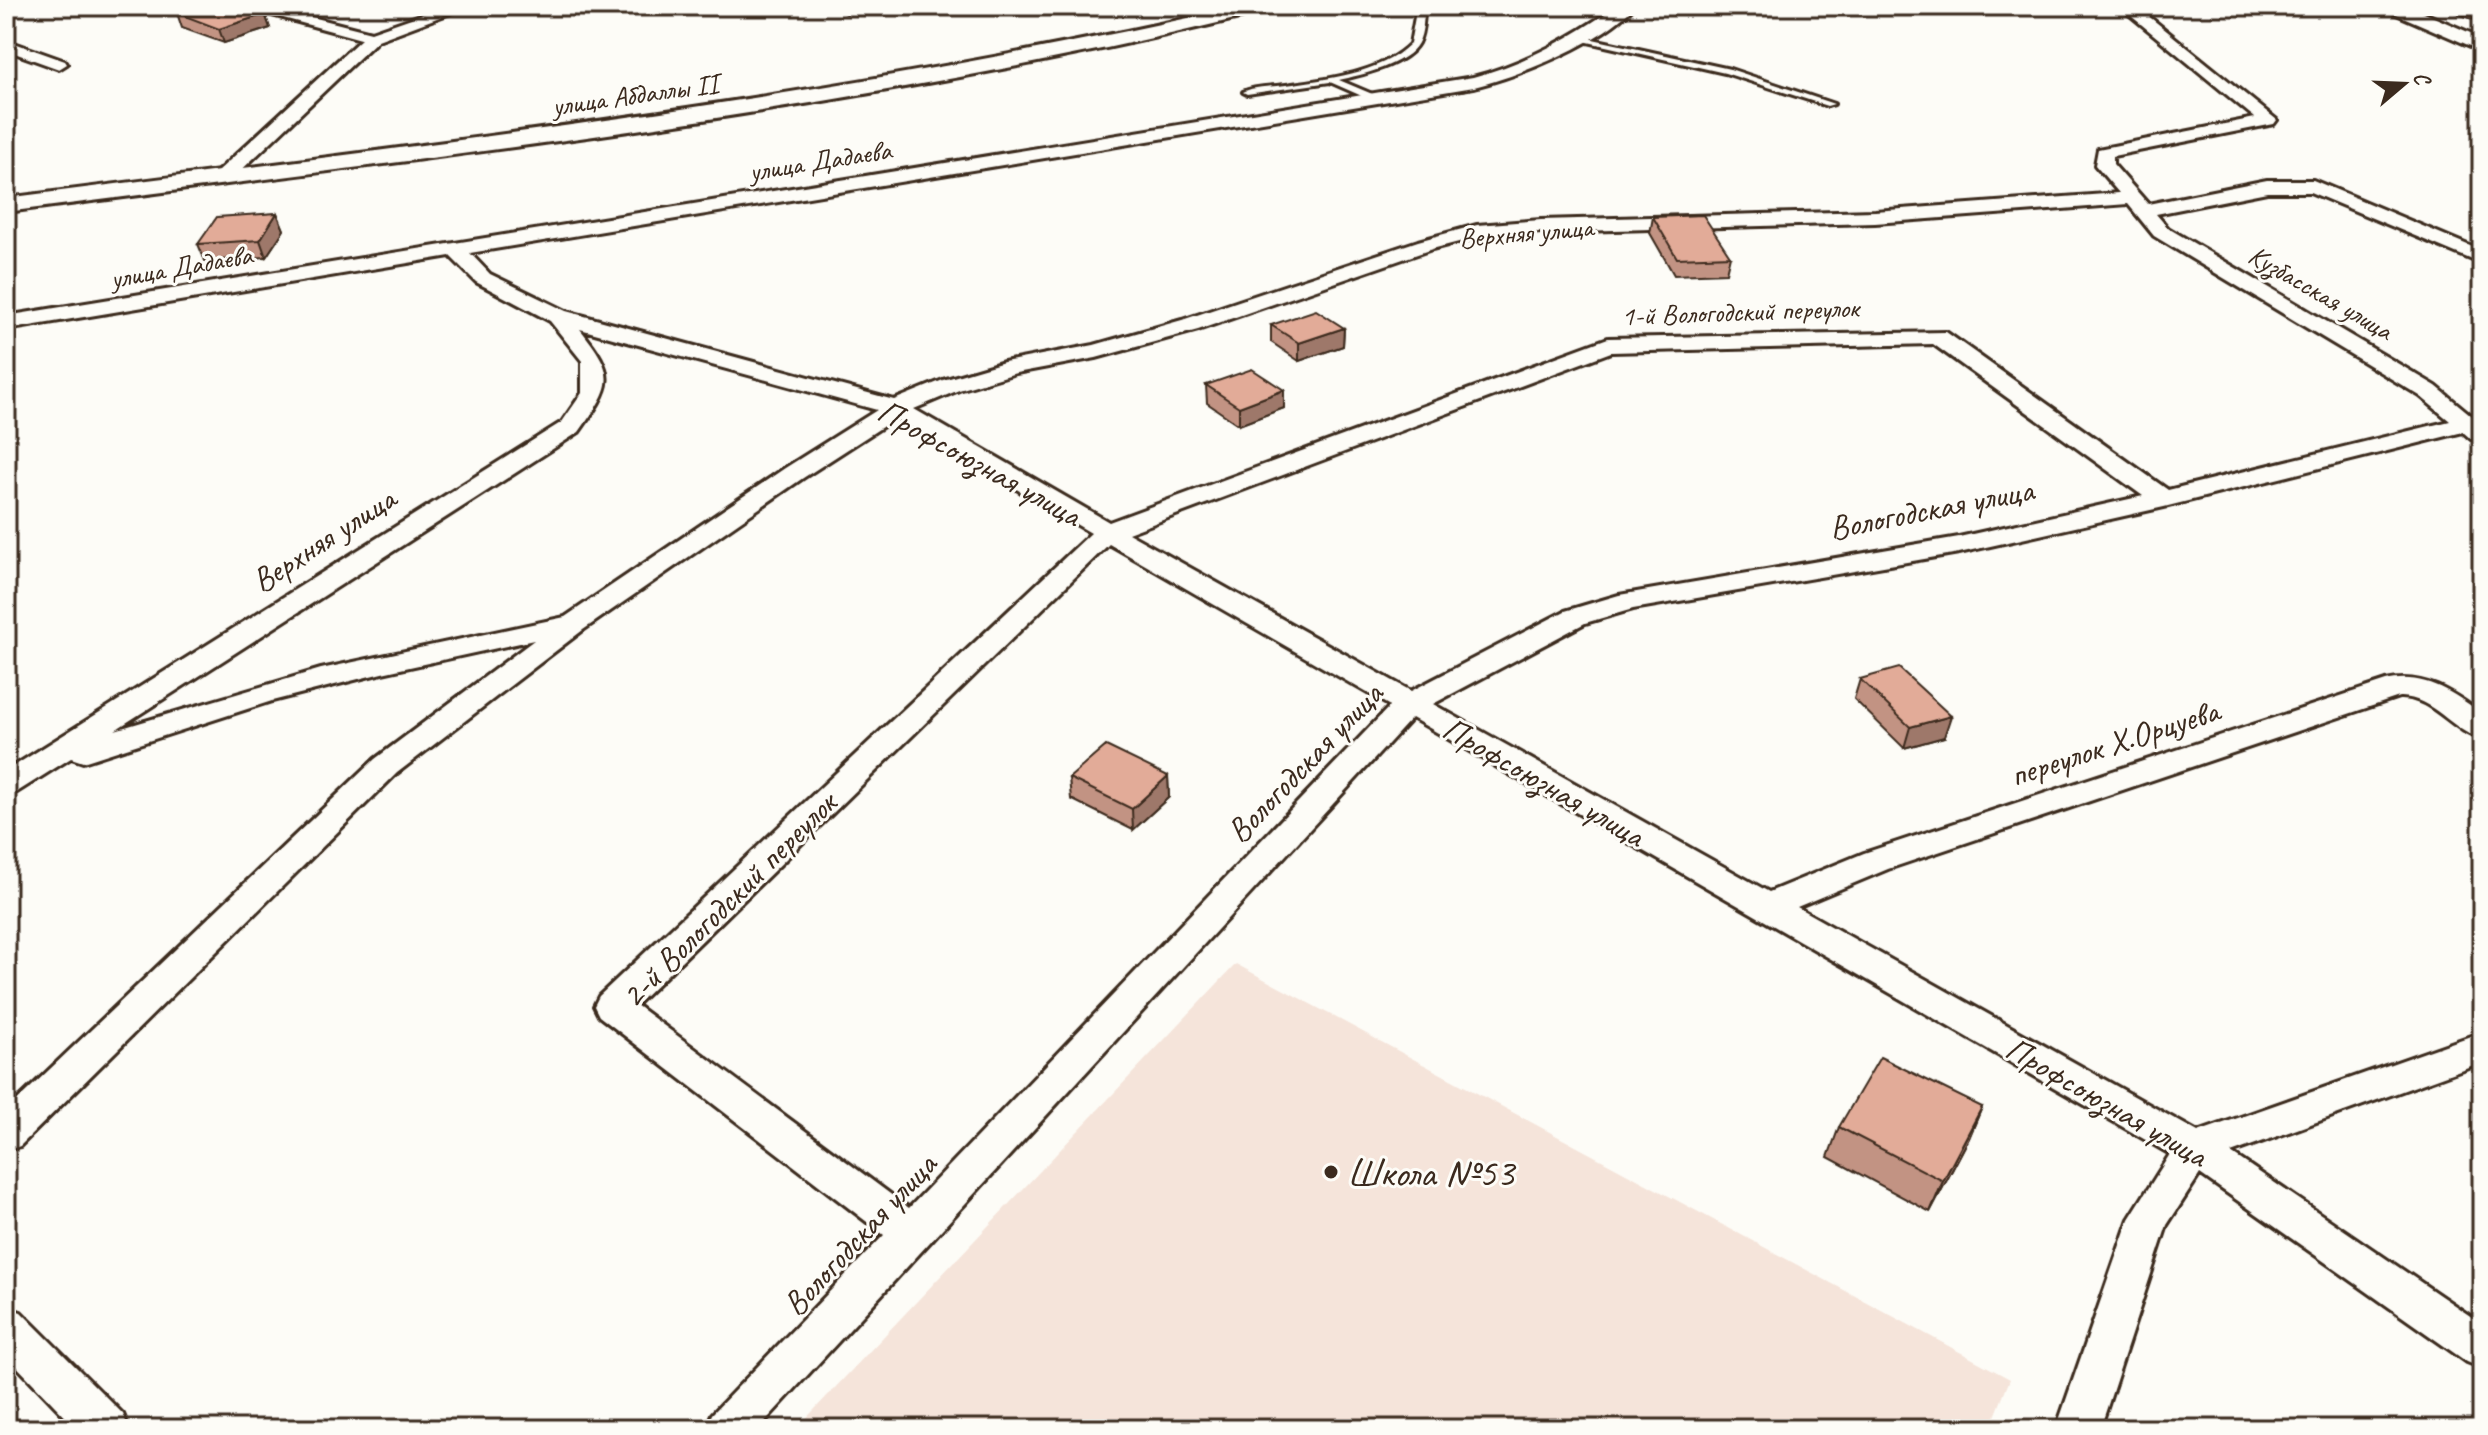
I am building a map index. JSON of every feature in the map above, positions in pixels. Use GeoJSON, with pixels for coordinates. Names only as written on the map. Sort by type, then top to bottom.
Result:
{"type":"FeatureCollection","features":[{"type":"Feature","properties":{"kind":"street"},"geometry":{"type":"LineString","coordinates":[[255,6],[372,37]]}},
{"type":"Feature","properties":{"kind":"street"},"geometry":{"type":"LineString","coordinates":[[284,14],[307,6]]}},
{"type":"Feature","properties":{"kind":"street"},"geometry":{"type":"LineString","coordinates":[[224,176],[372,37],[461,6]]}},
{"type":"Feature","properties":{"kind":"street"},"geometry":{"type":"LineString","coordinates":[[1116,40],[1160,25],[1200,6]]}},
{"type":"Feature","properties":{"kind":"street","name":"улица Абдаллы II"},"geometry":{"type":"LineString","coordinates":[[6,205],[760,104],[1116,40],[1266,6]]}},
{"type":"Feature","properties":{"kind":"street","name":"улица Дадаева"},"geometry":{"type":"LineString","coordinates":[[6,323],[1505,75],[1582,38],[1627,6]]}},
{"type":"Feature","properties":{"kind":"street","name":"Кузбасская улица"},"geometry":{"type":"LineString","coordinates":[[2127,6],[2268,120],[2236,129],[2130,144],[2104,153],[2104,165],[2125,185],[2161,232],[2428,391],[2475,430]]}},
{"type":"Feature","properties":{"kind":"street"},"geometry":{"type":"LineString","coordinates":[[2393,6],[2482,45]]}},
{"type":"Feature","properties":{"kind":"street"},"geometry":{"type":"LineString","coordinates":[[6,45],[59,64]]}},
{"type":"Feature","properties":{"kind":"street","name":"Верхняя улица"},"geometry":{"type":"LineString","coordinates":[[6,1135],[386,766],[484,688],[781,482],[896,408],[951,385],[1012,367],[1096,351],[1190,325],[1425,245],[1477,231],[2137,204],[2267,186],[2313,186],[2331,191],[2396,223],[2446,240],[2482,258]]}},
{"type":"Feature","properties":{"kind":"street"},"geometry":{"type":"LineString","coordinates":[[454,248],[483,278],[558,316]]}},
{"type":"Feature","properties":{"kind":"street","name":"Верхняя улица"},"geometry":{"type":"LineString","coordinates":[[17,778],[571,427],[594,393],[593,360],[558,316]]}},
{"type":"Feature","properties":{"kind":"street","name":"Профсоюзная улица"},"geometry":{"type":"LineString","coordinates":[[558,316],[896,408],[1107,532],[2195,1149],[2482,1348]]}},
{"type":"Feature","properties":{"kind":"street","name":"1-й Вологодский переулок"},"geometry":{"type":"LineString","coordinates":[[1107,532],[1617,344],[1938,337],[2164,499]]}},
{"type":"Feature","properties":{"kind":"street","name":"Вологодская улица"},"geometry":{"type":"LineString","coordinates":[[728,1429],[1409,704],[1575,617],[1629,601],[1959,545],[2475,430]]}},
{"type":"Feature","properties":{"kind":"street","name":"2-й Вологодский переулок"},"geometry":{"type":"LineString","coordinates":[[912,1233],[612,1006],[1107,532]]}},
{"type":"Feature","properties":{"kind":"street"},"geometry":{"type":"LineString","coordinates":[[17,778],[154,725],[288,685],[409,656],[573,624]]}},
{"type":"Feature","properties":{"kind":"street","name":"переулок Х.Орцуева"},"geometry":{"type":"LineString","coordinates":[[1765,907],[1876,861],[2396,688],[2427,692],[2482,729]]}},
{"type":"Feature","properties":{"kind":"street"},"geometry":{"type":"LineString","coordinates":[[2078,1429],[2149,1219],[2195,1149],[2482,1047]]}},
{"type":"Feature","properties":{"kind":"street"},"geometry":{"type":"LineString","coordinates":[[6,1326],[107,1429]]}},
{"type":"Feature","properties":{"kind":"lane"},"geometry":{"type":"LineString","coordinates":[[847,10],[862,6]]}},
{"type":"Feature","properties":{"kind":"lane"},"geometry":{"type":"LineString","coordinates":[[1247,92],[1332,80],[1410,49],[1416,41],[1421,6]]}},
{"type":"Feature","properties":{"kind":"lane"},"geometry":{"type":"LineString","coordinates":[[1582,38],[1727,71],[1830,104]]}},
{"type":"Feature","properties":{"kind":"lane"},"geometry":{"type":"LineString","coordinates":[[1332,80],[1374,98]]}},
{"type":"Feature","properties":{"kind":"shaded area","name":"Школа №53"},"geometry":{"type":"Polygon","coordinates":[[[1236,964],[2010,1379],[1990,1429],[796,1429],[1236,964]]]}},
{"type":"Feature","properties":{"kind":"building"},"geometry":{"type":"Polygon","coordinates":[[[203,6],[243,6],[265,14],[219,29],[177,13],[203,6]]]}},
{"type":"Feature","properties":{"kind":"building"},"geometry":{"type":"Polygon","coordinates":[[[277,213],[260,240],[198,244],[217,217],[277,213]]]}},
{"type":"Feature","properties":{"kind":"building"},"geometry":{"type":"Polygon","coordinates":[[[1703,215],[1730,256],[1677,258],[1653,217],[1703,215]]]}},
{"type":"Feature","properties":{"kind":"building"},"geometry":{"type":"Polygon","coordinates":[[[1316,310],[1344,328],[1299,343],[1271,325],[1316,310]]]}},
{"type":"Feature","properties":{"kind":"building"},"geometry":{"type":"Polygon","coordinates":[[[1252,369],[1284,390],[1239,407],[1206,385],[1252,369]]]}},
{"type":"Feature","properties":{"kind":"building"},"geometry":{"type":"Polygon","coordinates":[[[1899,668],[1951,716],[1910,727],[1860,679],[1899,668]]]}},
{"type":"Feature","properties":{"kind":"building"},"geometry":{"type":"Polygon","coordinates":[[[1106,746],[1168,776],[1132,809],[1069,778],[1106,746]]]}},
{"type":"Feature","properties":{"kind":"building"},"geometry":{"type":"Polygon","coordinates":[[[1880,1057],[1982,1107],[1943,1181],[1839,1127],[1880,1057]]]}},
{"type":"Feature","properties":{"kind":"place","name":"Школа №53"},"geometry":{"type":"Point","coordinates":[1331,1172]}}]}
